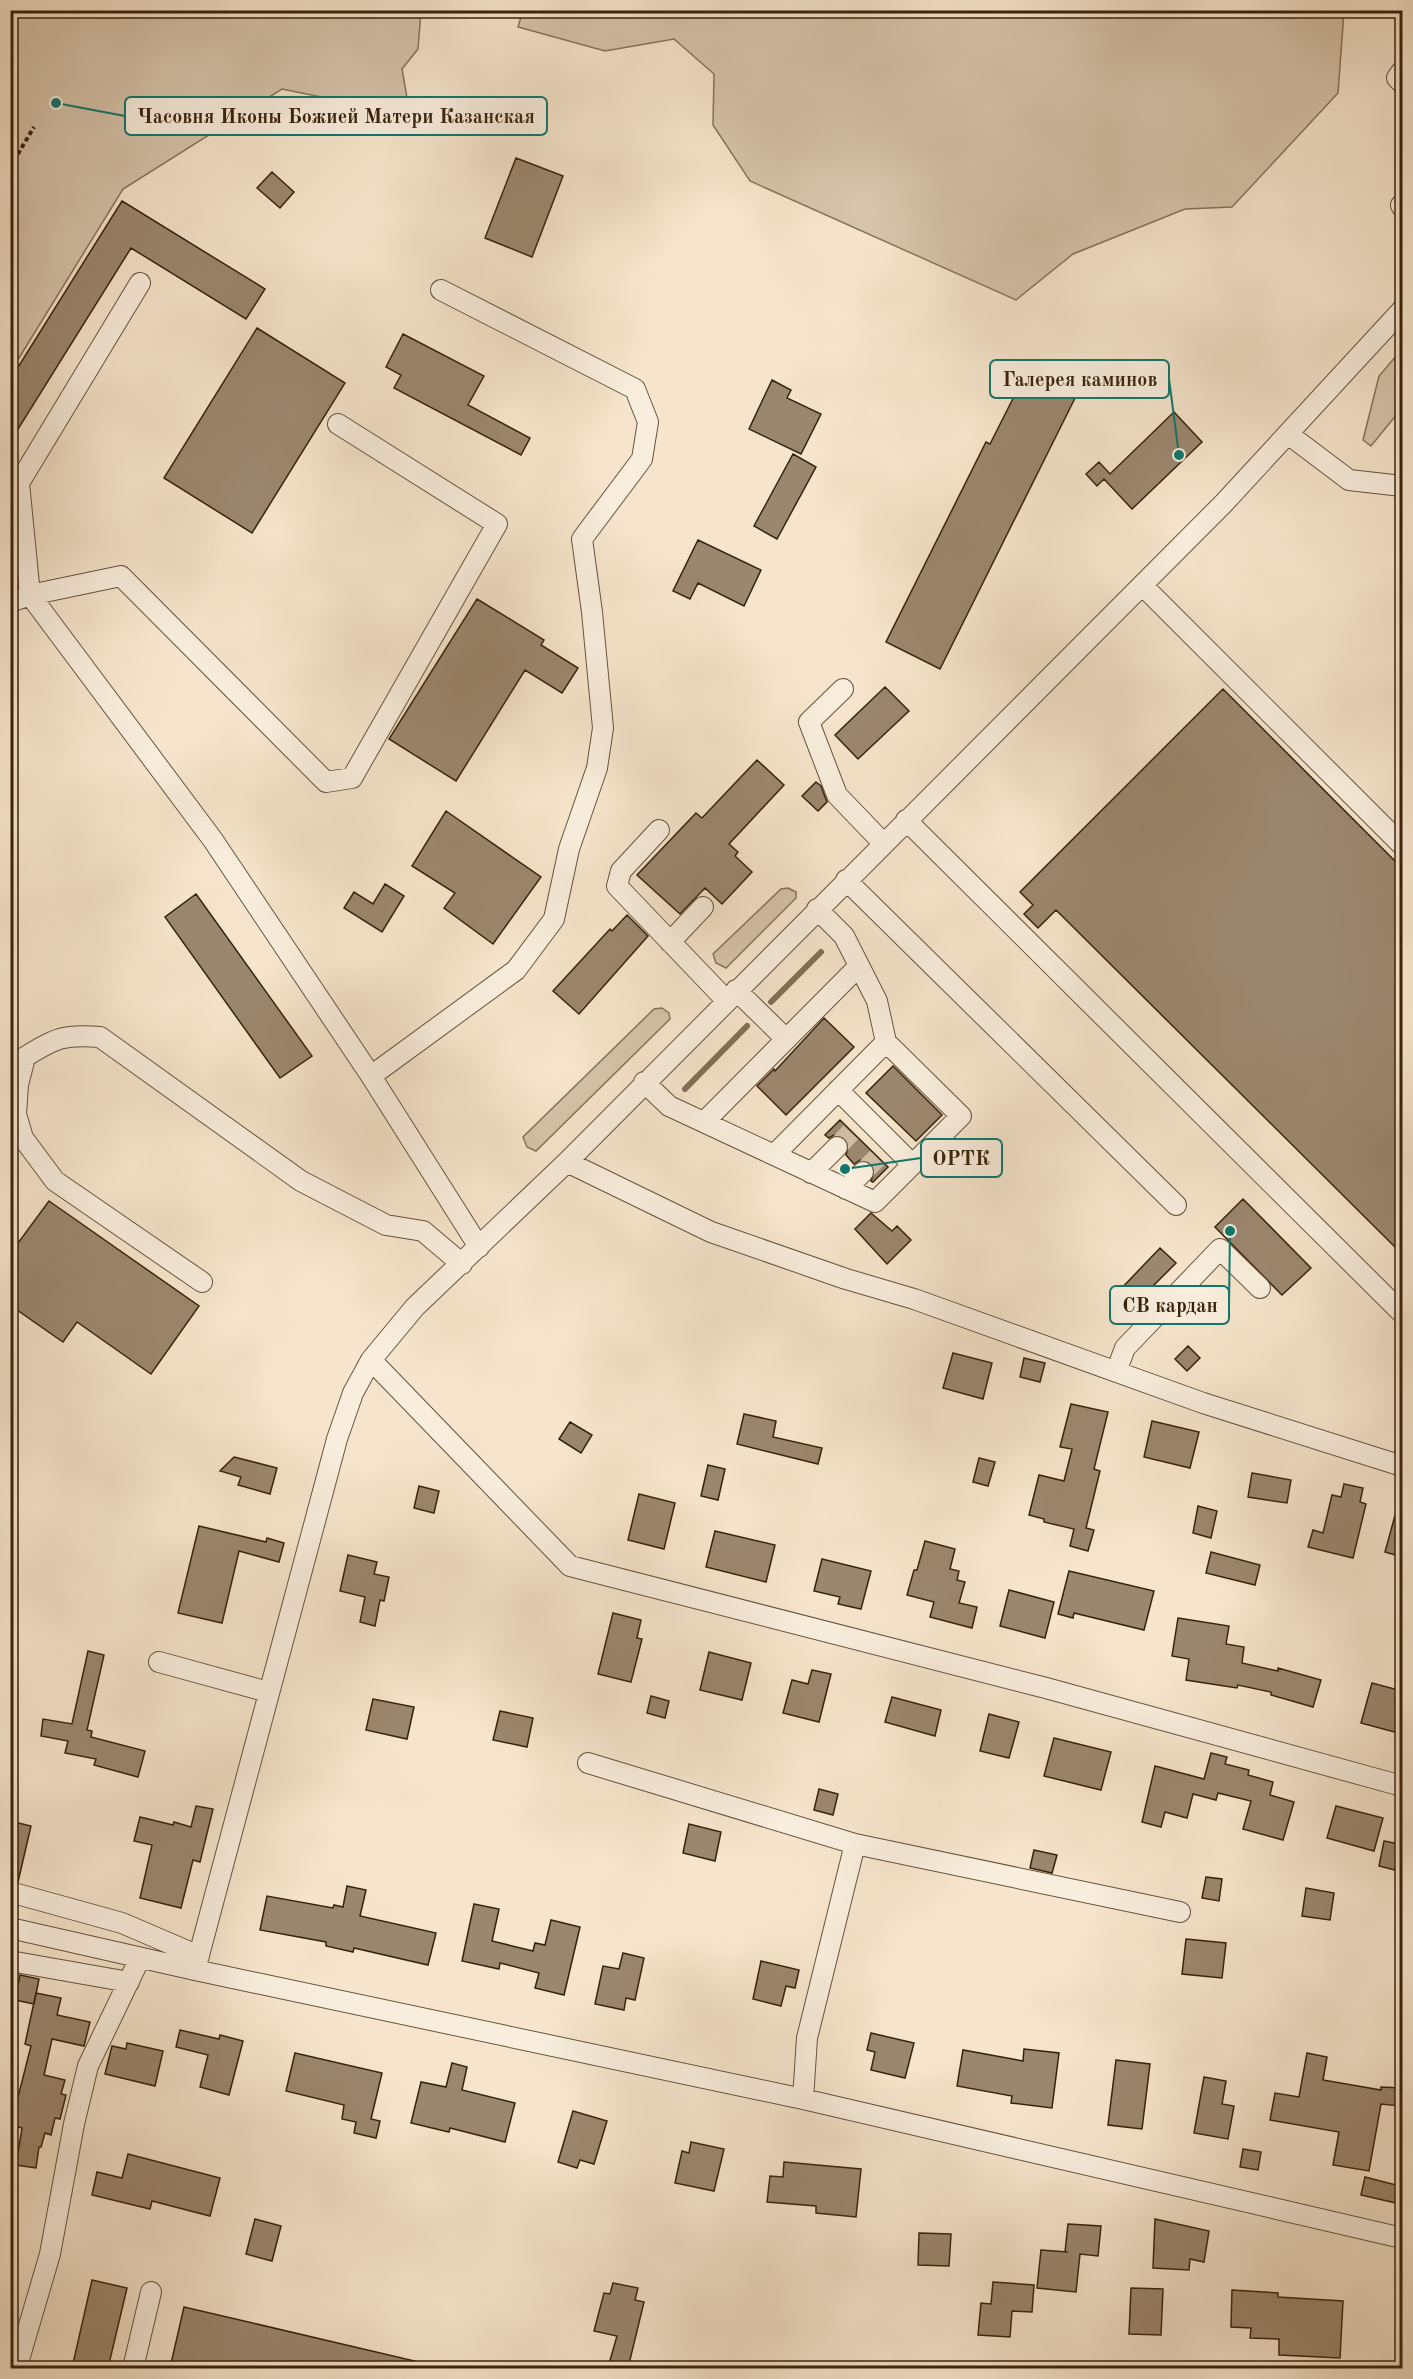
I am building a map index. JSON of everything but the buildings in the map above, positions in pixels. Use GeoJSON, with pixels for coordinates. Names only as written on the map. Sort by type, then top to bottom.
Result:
{"type":"FeatureCollection","features":[{"type":"Feature","properties":{"kind":"street"},"geometry":{"type":"LineString","coordinates":[[1402,71],[1397,78],[1402,83]]}},
{"type":"Feature","properties":{"kind":"street"},"geometry":{"type":"LineString","coordinates":[[140,283],[19,483],[30,595],[213,840],[371,1076],[479,1247]]}},
{"type":"Feature","properties":{"kind":"street"},"geometry":{"type":"LineString","coordinates":[[371,1076],[516,970],[554,920],[569,849],[597,768],[603,728],[592,612],[582,539],[642,459],[648,422],[635,389],[441,290]]}},
{"type":"Feature","properties":{"kind":"street"},"geometry":{"type":"LineString","coordinates":[[197,1963],[337,1439],[353,1393],[371,1360],[416,1307],[567,1162],[644,1082],[1223,504],[1402,310]]}},
{"type":"Feature","properties":{"kind":"street"},"geometry":{"type":"LineString","coordinates":[[10,602],[30,595],[121,576],[326,782],[352,778],[496,524],[338,424]]}},
{"type":"Feature","properties":{"kind":"street"},"geometry":{"type":"LineString","coordinates":[[1288,434],[1349,480],[1402,486]]}},
{"type":"Feature","properties":{"kind":"street"},"geometry":{"type":"LineString","coordinates":[[1142,585],[1402,845]]}},
{"type":"Feature","properties":{"kind":"street"},"geometry":{"type":"LineString","coordinates":[[843,689],[809,722],[837,795],[883,843]]}},
{"type":"Feature","properties":{"kind":"street"},"geometry":{"type":"LineString","coordinates":[[906,820],[1402,1313]]}},
{"type":"Feature","properties":{"kind":"street"},"geometry":{"type":"LineString","coordinates":[[659,831],[621,871],[617,886],[670,942],[786,1039]]}},
{"type":"Feature","properties":{"kind":"street"},"geometry":{"type":"LineString","coordinates":[[846,880],[1176,1205]]}},
{"type":"Feature","properties":{"kind":"street"},"geometry":{"type":"LineString","coordinates":[[670,942],[703,907]]}},
{"type":"Feature","properties":{"kind":"street"},"geometry":{"type":"LineString","coordinates":[[644,1082],[669,1106],[874,1202],[961,1116],[886,1042],[877,1001],[844,936],[817,909]]}},
{"type":"Feature","properties":{"kind":"street"},"geometry":{"type":"LineString","coordinates":[[704,1122],[859,966]]}},
{"type":"Feature","properties":{"kind":"street"},"geometry":{"type":"LineString","coordinates":[[202,1282],[55,1181],[23,1138],[16,1114],[18,1085],[25,1057],[50,1041],[77,1035],[100,1037],[301,1181],[386,1225],[423,1231],[462,1264]]}},
{"type":"Feature","properties":{"kind":"street"},"geometry":{"type":"LineString","coordinates":[[774,1155],[886,1042]]}},
{"type":"Feature","properties":{"kind":"street"},"geometry":{"type":"LineString","coordinates":[[838,1090],[859,1125],[885,1150],[912,1164]]}},
{"type":"Feature","properties":{"kind":"street"},"geometry":{"type":"LineString","coordinates":[[811,1173],[837,1147]]}},
{"type":"Feature","properties":{"kind":"street"},"geometry":{"type":"LineString","coordinates":[[567,1162],[711,1232],[846,1279],[914,1299],[1203,1403],[1402,1466]]}},
{"type":"Feature","properties":{"kind":"street"},"geometry":{"type":"LineString","coordinates":[[846,1189],[863,1172]]}},
{"type":"Feature","properties":{"kind":"street"},"geometry":{"type":"LineString","coordinates":[[1116,1372],[1125,1348],[1220,1249],[1260,1288]]}},
{"type":"Feature","properties":{"kind":"street"},"geometry":{"type":"LineString","coordinates":[[371,1360],[570,1566],[1046,1688],[1402,1786]]}},
{"type":"Feature","properties":{"kind":"street"},"geometry":{"type":"LineString","coordinates":[[159,1662],[268,1692]]}},
{"type":"Feature","properties":{"kind":"street"},"geometry":{"type":"LineString","coordinates":[[588,1763],[855,1844],[1180,1912]]}},
{"type":"Feature","properties":{"kind":"street"},"geometry":{"type":"LineString","coordinates":[[803,2099],[807,2037],[855,1844]]}},
{"type":"Feature","properties":{"kind":"street"},"geometry":{"type":"LineString","coordinates":[[10,1892],[122,1923],[197,1963]]}},
{"type":"Feature","properties":{"kind":"street"},"geometry":{"type":"LineString","coordinates":[[10,1928],[140,1958],[197,1963],[803,2099],[1402,2238]]}},
{"type":"Feature","properties":{"kind":"street"},"geometry":{"type":"LineString","coordinates":[[10,2363],[18,2362],[50,2254],[74,2124],[88,2066],[140,1958]]}},
{"type":"Feature","properties":{"kind":"street"},"geometry":{"type":"LineString","coordinates":[[10,1961],[129,1982]]}},
{"type":"Feature","properties":{"kind":"street"},"geometry":{"type":"LineString","coordinates":[[133,2368],[151,2292]]}},
{"type":"Feature","properties":{"kind":"path"},"geometry":{"type":"LineString","coordinates":[[10,167],[34,127]]}},
{"type":"Feature","properties":{"kind":"shaded area"},"geometry":{"type":"Polygon","coordinates":[[[11,10],[421,11],[418,49],[402,69],[410,115],[282,89],[123,189],[11,371],[11,10]]]}},
{"type":"Feature","properties":{"kind":"shaded area"},"geometry":{"type":"Polygon","coordinates":[[[523,10],[1344,11],[1338,93],[1232,207],[1185,209],[1073,254],[1016,300],[750,181],[713,125],[714,74],[674,39],[605,51],[518,27],[523,10]]]}},
{"type":"Feature","properties":{"kind":"shaded area"},"geometry":{"type":"Polygon","coordinates":[[[1402,349],[1402,408],[1371,446],[1363,440],[1379,376],[1402,349]]]}},
{"type":"Feature","properties":{"kind":"shaded area"},"geometry":{"type":"Polygon","coordinates":[[[788,888],[796,892],[796,898],[726,968],[716,963],[713,954],[781,889],[788,888]]]}},
{"type":"Feature","properties":{"kind":"shaded area"},"geometry":{"type":"Polygon","coordinates":[[[662,1008],[669,1013],[670,1019],[536,1151],[527,1147],[523,1137],[654,1009],[662,1008]]]}},
{"type":"Feature","properties":{"kind":"waterway"},"geometry":{"type":"LineString","coordinates":[[771,1002],[821,952]]}},
{"type":"Feature","properties":{"kind":"waterway"},"geometry":{"type":"LineString","coordinates":[[685,1089],[747,1026]]}},
{"type":"Feature","properties":{"kind":"tunnel"},"geometry":{"type":"LineString","coordinates":[[837,1147],[852,1131]]}},
{"type":"Feature","properties":{"kind":"tunnel"},"geometry":{"type":"LineString","coordinates":[[863,1172],[878,1157]]}},
{"type":"Feature","properties":{"kind":"place","name":"Часовня Иконы Божией Матери Казанская"},"geometry":{"type":"Point","coordinates":[56,103]}},
{"type":"Feature","properties":{"kind":"place","name":"Галерея каминов"},"geometry":{"type":"Point","coordinates":[1179,455]}},
{"type":"Feature","properties":{"kind":"place","name":"ОРТК"},"geometry":{"type":"Point","coordinates":[845,1169]}},
{"type":"Feature","properties":{"kind":"place","name":"СВ кардан"},"geometry":{"type":"Point","coordinates":[1230,1231]}}]}
